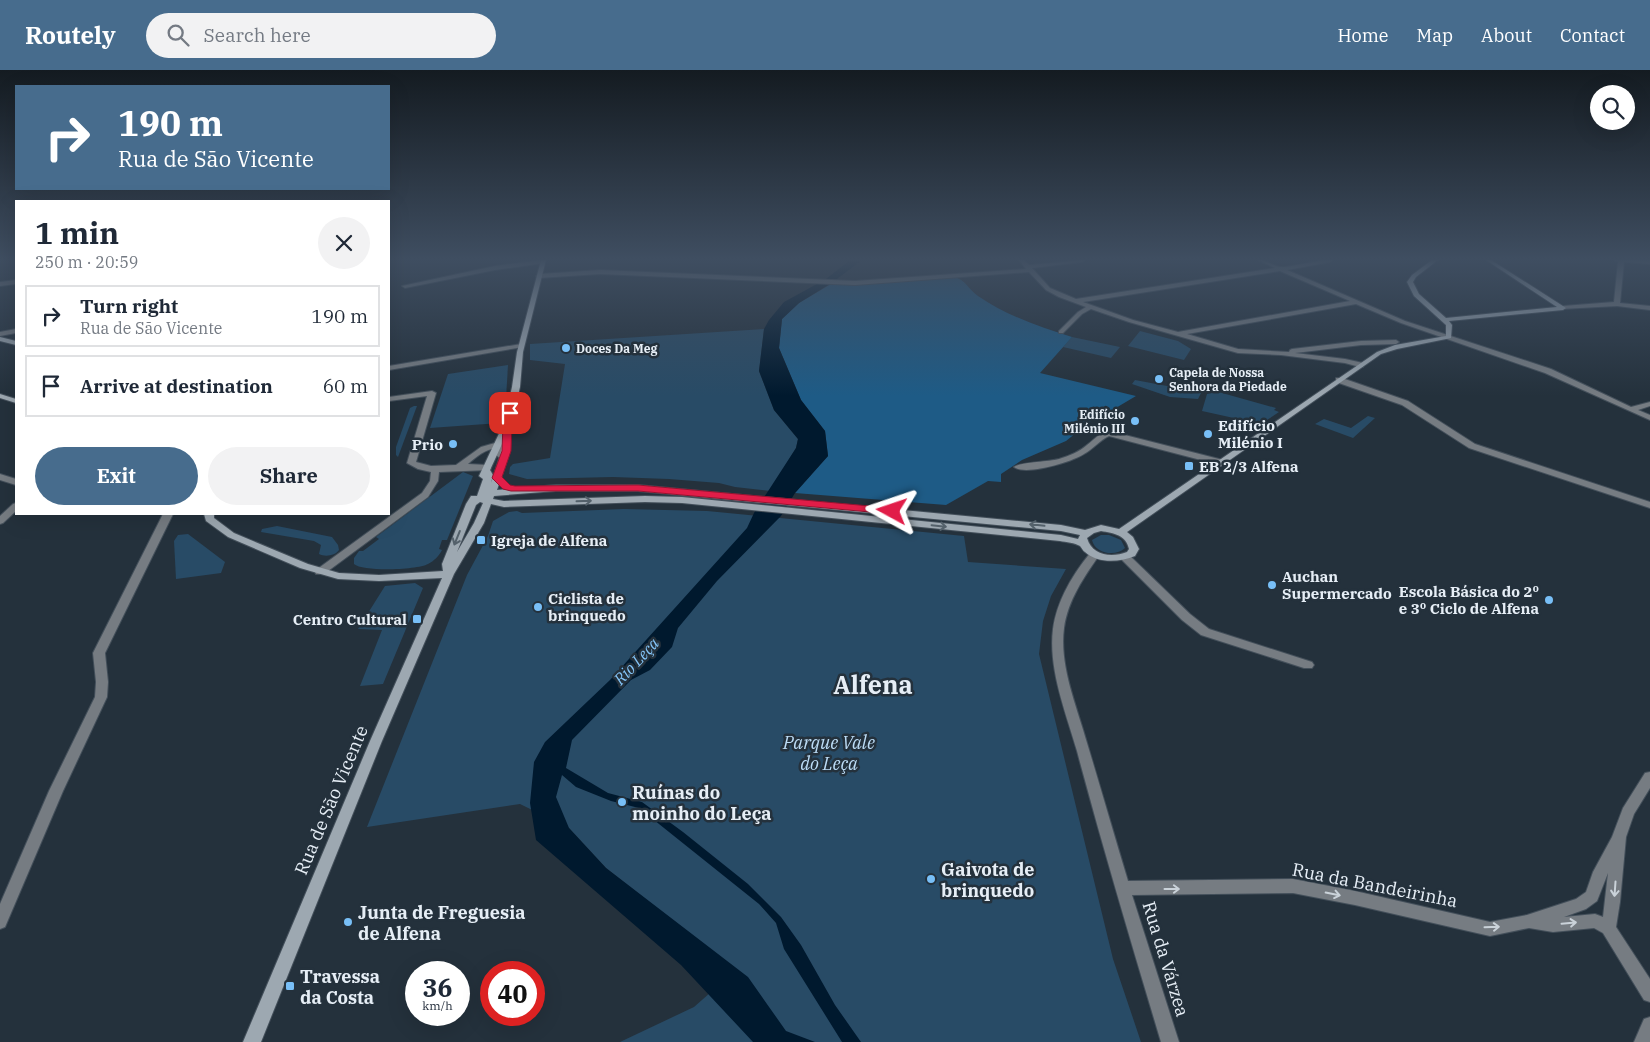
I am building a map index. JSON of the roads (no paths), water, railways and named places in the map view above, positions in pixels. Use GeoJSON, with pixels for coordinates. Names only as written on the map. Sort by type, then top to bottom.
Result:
{"type":"FeatureCollection","features":[{"type":"Feature","properties":{"kind":"street","name":"Rua de São Vicente"},"geometry":{"type":"LineString","coordinates":[[252,1042],[376,741],[449,574],[481,518],[487,497],[497,478],[507,443],[508,424],[516,387],[521,346],[531,305]]}},
{"type":"Feature","properties":{"kind":"street"},"geometry":{"type":"LineString","coordinates":[[1086,305],[1176,334],[1238,351],[1281,353],[1345,361],[1360,365]]}},
{"type":"Feature","properties":{"kind":"street"},"geometry":{"type":"LineString","coordinates":[[1176,334],[1337,305]]}},
{"type":"Feature","properties":{"kind":"street"},"geometry":{"type":"LineString","coordinates":[[1364,305],[1403,322],[1525,362],[1650,418]]}},
{"type":"Feature","properties":{"kind":"street"},"geometry":{"type":"LineString","coordinates":[[1428,305],[1449,325],[1448,336]]}},
{"type":"Feature","properties":{"kind":"street"},"geometry":{"type":"LineString","coordinates":[[1559,305],[1563,308]]}},
{"type":"Feature","properties":{"kind":"street"},"geometry":{"type":"LineString","coordinates":[[1445,320],[1599,305]]}},
{"type":"Feature","properties":{"kind":"street"},"geometry":{"type":"LineString","coordinates":[[1628,305],[1650,308]]}},
{"type":"Feature","properties":{"kind":"street"},"geometry":{"type":"LineString","coordinates":[[1061,332],[1080,313],[1090,307]]}},
{"type":"Feature","properties":{"kind":"street"},"geometry":{"type":"LineString","coordinates":[[0,334],[15,333]]}},
{"type":"Feature","properties":{"kind":"street"},"geometry":{"type":"LineString","coordinates":[[3,340],[15,334]]}},
{"type":"Feature","properties":{"kind":"street"},"geometry":{"type":"LineString","coordinates":[[1121,532],[1379,353],[1395,347],[1448,336]]}},
{"type":"Feature","properties":{"kind":"street"},"geometry":{"type":"LineString","coordinates":[[1281,353],[1361,343],[1396,342]]}},
{"type":"Feature","properties":{"kind":"street"},"geometry":{"type":"LineString","coordinates":[[390,368],[521,346]]}},
{"type":"Feature","properties":{"kind":"street"},"geometry":{"type":"LineString","coordinates":[[1340,380],[1405,403],[1472,446],[1650,505]]}},
{"type":"Feature","properties":{"kind":"street"},"geometry":{"type":"LineString","coordinates":[[390,399],[432,393],[411,463],[423,469],[434,471],[459,467],[486,470],[489,475],[487,497]]}},
{"type":"Feature","properties":{"kind":"street"},"geometry":{"type":"LineString","coordinates":[[0,396],[15,401]]}},
{"type":"Feature","properties":{"kind":"street"},"geometry":{"type":"LineString","coordinates":[[1631,409],[1650,404]]}},
{"type":"Feature","properties":{"kind":"street","name":"Rua de São Vicente"},"geometry":{"type":"LineString","coordinates":[[449,574],[447,564],[496,445],[508,424]]}},
{"type":"Feature","properties":{"kind":"street"},"geometry":{"type":"LineString","coordinates":[[1018,466],[1042,465],[1065,459],[1088,449],[1100,435],[1107,433],[1220,462]]}},
{"type":"Feature","properties":{"kind":"street"},"geometry":{"type":"LineString","coordinates":[[459,467],[480,451],[496,445],[501,446],[500,455],[504,457]]}},
{"type":"Feature","properties":{"kind":"street"},"geometry":{"type":"LineString","coordinates":[[320,572],[425,495],[434,481],[434,471]]}},
{"type":"Feature","properties":{"kind":"street"},"geometry":{"type":"LineString","coordinates":[[0,477],[15,482]]}},
{"type":"Feature","properties":{"kind":"street"},"geometry":{"type":"LineString","coordinates":[[497,478],[507,487],[524,490]]}},
{"type":"Feature","properties":{"kind":"street"},"geometry":{"type":"LineString","coordinates":[[471,504],[487,497],[524,490],[552,488],[638,488],[823,509],[1061,528],[1086,533],[1101,528],[1121,532],[1133,543],[1134,549],[1131,554],[1125,557],[1105,557],[1095,554],[1083,544],[1060,538],[823,509]]}},
{"type":"Feature","properties":{"kind":"street"},"geometry":{"type":"LineString","coordinates":[[551,503],[540,497],[542,493],[552,488]]}},
{"type":"Feature","properties":{"kind":"street"},"geometry":{"type":"LineString","coordinates":[[487,497],[518,504]]}},
{"type":"Feature","properties":{"kind":"street"},"geometry":{"type":"LineString","coordinates":[[481,518],[497,509],[518,504],[645,499],[724,499]]}},
{"type":"Feature","properties":{"kind":"street"},"geometry":{"type":"LineString","coordinates":[[0,520],[15,507]]}},
{"type":"Feature","properties":{"kind":"street"},"geometry":{"type":"LineString","coordinates":[[0,922],[56,791],[101,697],[100,653],[168,515]]}},
{"type":"Feature","properties":{"kind":"street"},"geometry":{"type":"LineString","coordinates":[[208,515],[209,519],[230,535],[320,572],[338,576],[379,578],[449,574]]}},
{"type":"Feature","properties":{"kind":"street"},"geometry":{"type":"LineString","coordinates":[[1083,544],[1082,538],[1086,533]]}},
{"type":"Feature","properties":{"kind":"street","name":"Rua da Várzea"},"geometry":{"type":"LineString","coordinates":[[1095,554],[1085,565],[1062,610],[1058,638],[1061,667],[1123,888],[1170,1042]]}},
{"type":"Feature","properties":{"kind":"street"},"geometry":{"type":"LineString","coordinates":[[1125,557],[1179,610],[1205,632],[1308,665]]}},
{"type":"Feature","properties":{"kind":"street"},"geometry":{"type":"LineString","coordinates":[[1650,777],[1623,823],[1618,840],[1613,910],[1608,928],[1650,994]]}},
{"type":"Feature","properties":{"kind":"street","name":"Rua da Bandeirinha"},"geometry":{"type":"LineString","coordinates":[[1123,888],[1293,886],[1490,929],[1527,922],[1581,904],[1592,896],[1598,877],[1618,840]]}},
{"type":"Feature","properties":{"kind":"street","name":"Rua da Bandeirinha"},"geometry":{"type":"LineString","coordinates":[[1527,922],[1553,925],[1595,921],[1608,928]]}},
{"type":"Feature","properties":{"kind":"street"},"geometry":{"type":"LineString","coordinates":[[1643,1042],[1650,1025]]}},
{"type":"Feature","properties":{"kind":"water","name":"Rio Leça"},"geometry":{"type":"Polygon","coordinates":[[[781,305],[796,305],[782,319],[779,348],[801,400],[825,431],[828,456],[795,493],[781,516],[717,581],[678,628],[672,647],[650,670],[631,680],[572,740],[566,768],[608,793],[642,802],[748,884],[781,917],[801,945],[835,1005],[861,1042],[842,1042],[784,949],[776,923],[759,904],[639,808],[611,801],[576,787],[562,775],[556,797],[569,828],[606,868],[748,977],[786,1031],[815,1042],[753,1042],[681,965],[536,840],[530,803],[534,762],[545,742],[610,680],[747,528],[754,513],[796,448],[798,439],[774,410],[759,371],[764,329],[781,305]]]}},
{"type":"Feature","properties":{"kind":"place","name":"Doces Da Meg"},"geometry":{"type":"Point","coordinates":[566,348]}},
{"type":"Feature","properties":{"kind":"place","name":"Capela de Nossa Senhora da Piedade"},"geometry":{"type":"Point","coordinates":[1159,379]}},
{"type":"Feature","properties":{"kind":"place","name":"Edifício Milénio III"},"geometry":{"type":"Point","coordinates":[1135,421]}},
{"type":"Feature","properties":{"kind":"place","name":"Edifício Milénio I"},"geometry":{"type":"Point","coordinates":[1208,434]}},
{"type":"Feature","properties":{"kind":"place","name":"Prio"},"geometry":{"type":"Point","coordinates":[453,444]}},
{"type":"Feature","properties":{"kind":"place","name":"EB 2/3 Alfena"},"geometry":{"type":"Point","coordinates":[1189,466]}},
{"type":"Feature","properties":{"kind":"place","name":"Igreja de Alfena"},"geometry":{"type":"Point","coordinates":[481,540]}},
{"type":"Feature","properties":{"kind":"place","name":"Auchan Supermercado"},"geometry":{"type":"Point","coordinates":[1272,585]}},
{"type":"Feature","properties":{"kind":"place","name":"Escola Básica do 2º e 3º Ciclo de Alfena"},"geometry":{"type":"Point","coordinates":[1549,600]}},
{"type":"Feature","properties":{"kind":"place","name":"Ciclista de brinquedo"},"geometry":{"type":"Point","coordinates":[538,607]}},
{"type":"Feature","properties":{"kind":"place","name":"Centro Cultural"},"geometry":{"type":"Point","coordinates":[417,619]}},
{"type":"Feature","properties":{"kind":"place","name":"Ruínas do moinho do Leça"},"geometry":{"type":"Point","coordinates":[622,802]}},
{"type":"Feature","properties":{"kind":"place","name":"Gaivota de brinquedo"},"geometry":{"type":"Point","coordinates":[931,879]}},
{"type":"Feature","properties":{"kind":"place","name":"Junta de Freguesia de Alfena"},"geometry":{"type":"Point","coordinates":[348,922]}},
{"type":"Feature","properties":{"kind":"place","name":"Travessa da Costa"},"geometry":{"type":"Point","coordinates":[290,986]}},
{"type":"Feature","properties":{"kind":"district","name":"Alfena"},"geometry":{"type":"Point","coordinates":[873,684]}},
{"type":"Feature","properties":{"kind":"park label","name":"Parque Vale do Leça"},"geometry":{"type":"Point","coordinates":[829,752]}}]}
